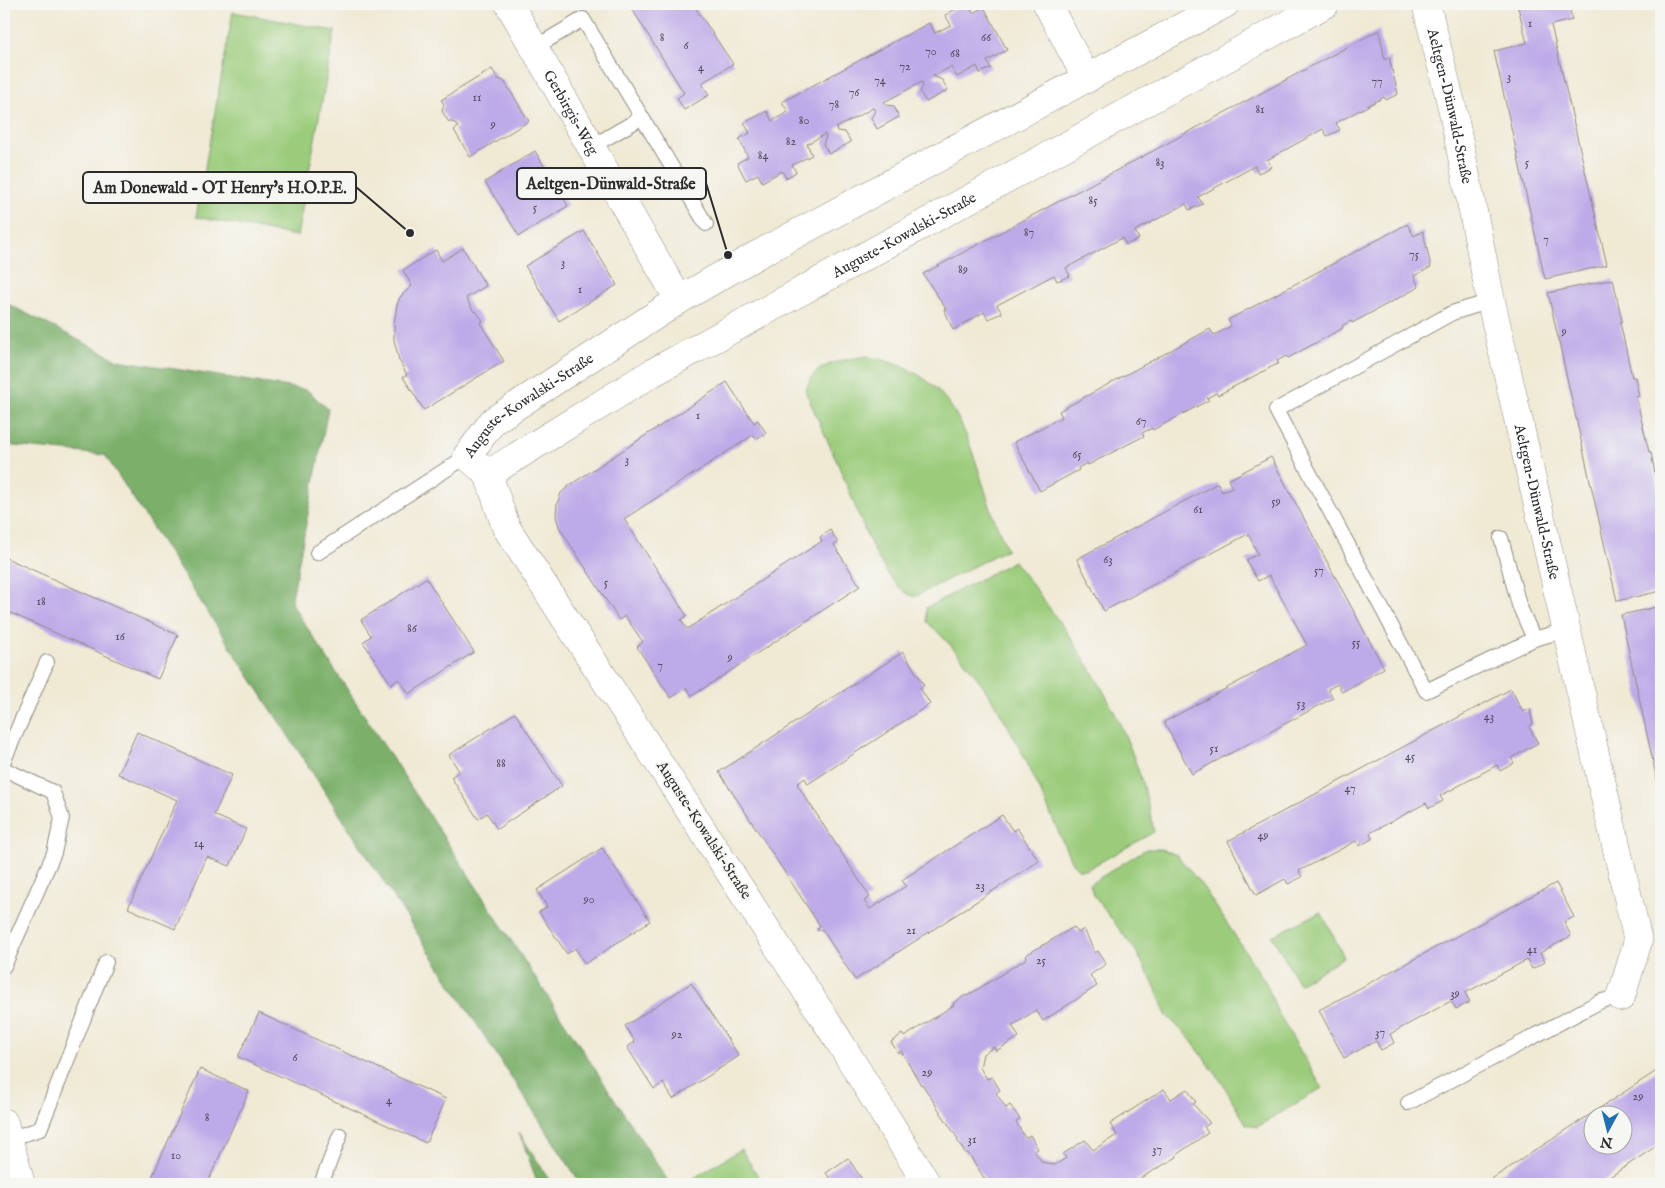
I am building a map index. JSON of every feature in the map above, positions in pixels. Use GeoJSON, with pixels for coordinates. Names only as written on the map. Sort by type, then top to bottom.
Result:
{"type":"FeatureCollection","features":[{"type":"Feature","properties":{"kind":"street","name":"Gerbirgis-Weg"},"geometry":{"type":"LineString","coordinates":[[509,4],[679,300]]}},
{"type":"Feature","properties":{"kind":"street"},"geometry":{"type":"LineString","coordinates":[[1047,4],[1087,80]]}},
{"type":"Feature","properties":{"kind":"street","name":"Auguste-Kowalski-Straße"},"geometry":{"type":"LineString","coordinates":[[927,1184],[839,1041],[506,526],[488,474],[467,456],[493,421],[679,300],[754,256],[1087,80],[1225,4]]}},
{"type":"Feature","properties":{"kind":"street","name":"Auguste-Kowalski-Straße"},"geometry":{"type":"LineString","coordinates":[[488,474],[652,373],[1325,4]]}},
{"type":"Feature","properties":{"kind":"street","name":"Aeltgen-Dünwald-Straße"},"geometry":{"type":"LineString","coordinates":[[1426,4],[1452,107],[1491,301],[1638,941],[1621,997]]}},
{"type":"Feature","properties":{"kind":"street"},"geometry":{"type":"LineString","coordinates":[[6,1131],[21,1184]]}},
{"type":"Feature","properties":{"kind":"lane"},"geometry":{"type":"LineString","coordinates":[[534,48],[583,19],[706,224]]}},
{"type":"Feature","properties":{"kind":"lane"},"geometry":{"type":"LineString","coordinates":[[591,147],[641,118]]}},
{"type":"Feature","properties":{"kind":"lane"},"geometry":{"type":"LineString","coordinates":[[1491,301],[1452,313],[1276,410],[1426,691],[1534,638],[1566,630]]}},
{"type":"Feature","properties":{"kind":"lane"},"geometry":{"type":"LineString","coordinates":[[317,553],[467,456]]}},
{"type":"Feature","properties":{"kind":"lane"},"geometry":{"type":"LineString","coordinates":[[1501,538],[1519,605],[1534,638]]}},
{"type":"Feature","properties":{"kind":"lane"},"geometry":{"type":"LineString","coordinates":[[4,760],[47,662]]}},
{"type":"Feature","properties":{"kind":"lane"},"geometry":{"type":"LineString","coordinates":[[4,769],[53,792],[62,818],[54,852],[4,966]]}},
{"type":"Feature","properties":{"kind":"lane"},"geometry":{"type":"LineString","coordinates":[[6,1131],[40,1130],[106,962]]}},
{"type":"Feature","properties":{"kind":"lane"},"geometry":{"type":"LineString","coordinates":[[1408,1103],[1601,1001],[1621,997]]}},
{"type":"Feature","properties":{"kind":"lane"},"geometry":{"type":"LineString","coordinates":[[321,1184],[340,1134]]}},
{"type":"Feature","properties":{"kind":"green space"},"geometry":{"type":"Polygon","coordinates":[[[233,12],[335,31],[297,236],[196,217],[233,12]]]}},
{"type":"Feature","properties":{"kind":"green space"},"geometry":{"type":"Polygon","coordinates":[[[4,302],[118,360],[307,390],[328,409],[291,603],[670,1184],[581,1184],[105,455],[4,445],[4,302]]]}},
{"type":"Feature","properties":{"kind":"green space"},"geometry":{"type":"Polygon","coordinates":[[[865,356],[895,364],[919,376],[938,390],[952,409],[973,453],[994,517],[1007,549],[914,597],[902,590],[892,579],[873,549],[806,393],[813,375],[820,369],[836,362],[865,356]]]}},
{"type":"Feature","properties":{"kind":"green space"},"geometry":{"type":"Polygon","coordinates":[[[1014,561],[1061,625],[1102,688],[1119,721],[1145,792],[1154,832],[1086,870],[1078,869],[1072,863],[1028,765],[995,704],[953,647],[927,622],[926,608],[1014,561]]]}},
{"type":"Feature","properties":{"kind":"green space"},"geometry":{"type":"Polygon","coordinates":[[[1146,849],[1161,849],[1177,855],[1203,887],[1266,983],[1277,1011],[1322,1088],[1257,1127],[1246,1124],[1223,1084],[1190,1039],[1166,1015],[1156,989],[1136,951],[1093,895],[1090,884],[1146,849]]]}},
{"type":"Feature","properties":{"kind":"green space"},"geometry":{"type":"Polygon","coordinates":[[[1321,912],[1344,957],[1299,984],[1272,936],[1321,912]]]}},
{"type":"Feature","properties":{"kind":"green space"},"geometry":{"type":"Polygon","coordinates":[[[519,1132],[552,1184],[538,1184],[519,1132]]]}},
{"type":"Feature","properties":{"kind":"green space"},"geometry":{"type":"Polygon","coordinates":[[[741,1149],[763,1184],[694,1184],[691,1180],[741,1149]]]}},
{"type":"Feature","properties":{"kind":"building"},"geometry":{"type":"Polygon","coordinates":[[[629,4],[693,4],[733,64],[702,83],[709,95],[684,110],[677,98],[684,93],[629,4]]]}},
{"type":"Feature","properties":{"kind":"building"},"geometry":{"type":"Polygon","coordinates":[[[968,4],[973,13],[984,7],[1007,50],[987,61],[991,68],[980,73],[977,66],[957,77],[951,67],[933,76],[942,80],[948,90],[926,102],[920,92],[923,85],[922,82],[884,102],[886,105],[894,106],[899,117],[877,129],[871,118],[875,111],[873,108],[836,128],[837,131],[845,132],[851,142],[829,154],[823,144],[826,137],[825,134],[807,144],[812,155],[792,165],[796,172],[786,178],[782,171],[762,182],[758,174],[746,180],[737,163],[748,157],[739,139],[750,133],[744,123],[767,111],[772,121],[788,112],[782,102],[929,23],[935,33],[951,25],[945,15],[968,4]]]}},
{"type":"Feature","properties":{"kind":"building"},"geometry":{"type":"Polygon","coordinates":[[[1516,4],[1569,4],[1572,20],[1551,25],[1607,265],[1545,279],[1494,51],[1527,43],[1516,4]]]}},
{"type":"Feature","properties":{"kind":"building"},"geometry":{"type":"Polygon","coordinates":[[[1379,30],[1385,60],[1389,57],[1398,94],[1386,100],[1384,97],[1336,123],[1340,130],[1327,136],[1323,129],[1267,160],[1272,167],[1258,173],[1255,166],[1198,197],[1203,204],[1189,210],[1186,204],[1135,231],[1139,239],[1126,245],[1122,238],[1066,268],[1070,276],[1057,281],[1054,275],[997,305],[1002,313],[988,319],[984,312],[953,330],[944,309],[946,309],[923,274],[1379,30]]]}},
{"type":"Feature","properties":{"kind":"building"},"geometry":{"type":"Polygon","coordinates":[[[492,69],[498,79],[504,81],[529,121],[470,157],[454,130],[458,127],[455,123],[448,121],[442,111],[444,104],[441,100],[492,69]]]}},
{"type":"Feature","properties":{"kind":"building"},"geometry":{"type":"Polygon","coordinates":[[[535,151],[568,206],[519,236],[485,182],[535,151]]]}},
{"type":"Feature","properties":{"kind":"building"},"geometry":{"type":"Polygon","coordinates":[[[1407,224],[1414,236],[1423,231],[1431,267],[1414,276],[1419,287],[1352,323],[1351,321],[1342,326],[1343,328],[1288,358],[1286,356],[1277,361],[1279,363],[1218,395],[1216,393],[1207,398],[1209,400],[1153,430],[1152,428],[1142,433],[1144,436],[1088,465],[1087,463],[1078,468],[1079,470],[1040,491],[1014,442],[1062,417],[1059,411],[1210,329],[1214,335],[1222,331],[1231,326],[1228,320],[1407,224]]]}},
{"type":"Feature","properties":{"kind":"building"},"geometry":{"type":"Polygon","coordinates":[[[584,231],[617,285],[559,321],[525,266],[584,231]]]}},
{"type":"Feature","properties":{"kind":"building"},"geometry":{"type":"Polygon","coordinates":[[[463,248],[486,286],[466,298],[474,312],[476,311],[483,321],[480,323],[504,361],[424,410],[403,377],[407,375],[399,360],[394,340],[397,305],[400,297],[412,286],[403,270],[436,250],[442,261],[463,248]]]}},
{"type":"Feature","properties":{"kind":"building"},"geometry":{"type":"Polygon","coordinates":[[[1613,279],[1622,321],[1620,322],[1632,377],[1635,377],[1639,396],[1636,397],[1649,452],[1651,452],[1661,507],[1661,591],[1617,601],[1548,293],[1613,279]]]}},
{"type":"Feature","properties":{"kind":"building"},"geometry":{"type":"Polygon","coordinates":[[[727,382],[754,423],[758,420],[766,433],[756,439],[753,435],[624,519],[687,616],[681,620],[687,629],[822,541],[820,537],[830,530],[838,543],[834,545],[860,586],[692,696],[687,688],[671,698],[637,647],[643,642],[625,616],[619,620],[559,527],[556,516],[557,504],[561,493],[570,485],[727,382]]]}},
{"type":"Feature","properties":{"kind":"building"},"geometry":{"type":"Polygon","coordinates":[[[1271,457],[1384,668],[1342,692],[1338,684],[1328,689],[1333,698],[1192,774],[1164,722],[1307,645],[1269,575],[1258,581],[1246,560],[1258,554],[1248,534],[1104,611],[1077,559],[1218,483],[1222,492],[1232,487],[1228,480],[1271,457]]]}},
{"type":"Feature","properties":{"kind":"building"},"geometry":{"type":"Polygon","coordinates":[[[4,557],[178,635],[158,679],[4,610],[4,557]]]}},
{"type":"Feature","properties":{"kind":"building"},"geometry":{"type":"Polygon","coordinates":[[[426,578],[474,652],[409,694],[399,679],[391,684],[363,642],[371,636],[361,620],[426,578]]]}},
{"type":"Feature","properties":{"kind":"building"},"geometry":{"type":"Polygon","coordinates":[[[1661,606],[1661,794],[1660,794],[1621,615],[1661,606]]]}},
{"type":"Feature","properties":{"kind":"building"},"geometry":{"type":"Polygon","coordinates":[[[903,652],[924,685],[920,688],[930,704],[808,784],[805,778],[797,784],[870,897],[864,901],[870,909],[906,886],[902,880],[1002,815],[1013,831],[1017,828],[1039,861],[855,980],[822,929],[818,931],[817,929],[820,926],[719,772],[903,652]]]}},
{"type":"Feature","properties":{"kind":"building"},"geometry":{"type":"Polygon","coordinates":[[[1511,689],[1523,712],[1530,709],[1533,724],[1529,727],[1538,743],[1511,758],[1514,763],[1500,771],[1497,765],[1440,796],[1443,801],[1429,808],[1426,803],[1370,833],[1372,839],[1359,846],[1356,841],[1299,871],[1302,877],[1288,884],[1285,879],[1256,895],[1228,841],[1511,689]]]}},
{"type":"Feature","properties":{"kind":"building"},"geometry":{"type":"Polygon","coordinates":[[[515,713],[562,786],[497,829],[487,813],[478,819],[451,777],[459,771],[449,755],[515,713]]]}},
{"type":"Feature","properties":{"kind":"building"},"geometry":{"type":"Polygon","coordinates":[[[137,732],[232,775],[214,815],[246,829],[230,866],[207,857],[175,929],[128,908],[177,800],[118,774],[137,732]]]}},
{"type":"Feature","properties":{"kind":"building"},"geometry":{"type":"Polygon","coordinates":[[[602,848],[650,921],[585,964],[575,948],[567,954],[539,912],[547,907],[537,890],[602,848]]]}},
{"type":"Feature","properties":{"kind":"building"},"geometry":{"type":"Polygon","coordinates":[[[1556,883],[1574,917],[1564,922],[1571,936],[1540,953],[1545,962],[1532,969],[1527,960],[1465,993],[1470,1002],[1456,1009],[1451,1001],[1390,1034],[1394,1043],[1381,1050],[1376,1041],[1344,1058],[1319,1010],[1556,883]]]}},
{"type":"Feature","properties":{"kind":"building"},"geometry":{"type":"Polygon","coordinates":[[[1074,927],[1078,933],[1084,929],[1095,953],[1098,951],[1106,964],[1090,975],[1097,986],[1043,1021],[1036,1010],[1012,1026],[1019,1037],[996,1051],[994,1047],[983,1054],[980,1068],[987,1079],[992,1077],[1000,1090],[996,1093],[1006,1108],[1010,1105],[1020,1119],[1016,1122],[1025,1138],[1030,1135],[1038,1149],[1034,1151],[1042,1162],[1055,1165],[1066,1158],[1063,1154],[1085,1140],[1093,1150],[1117,1135],[1110,1124],[1164,1089],[1171,1099],[1187,1089],[1196,1102],[1193,1104],[1210,1123],[1204,1127],[1208,1133],[1176,1155],[1177,1157],[1130,1184],[988,1184],[968,1153],[966,1154],[901,1051],[898,1053],[891,1042],[902,1034],[904,1037],[954,1005],[953,1003],[1027,958],[1026,955],[1074,927]]]}},
{"type":"Feature","properties":{"kind":"building"},"geometry":{"type":"Polygon","coordinates":[[[691,983],[739,1056],[673,1099],[663,1083],[654,1089],[627,1047],[635,1042],[625,1026],[691,983]]]}},
{"type":"Feature","properties":{"kind":"building"},"geometry":{"type":"Polygon","coordinates":[[[259,1013],[446,1099],[426,1143],[238,1057],[259,1013]]]}},
{"type":"Feature","properties":{"kind":"building"},"geometry":{"type":"Polygon","coordinates":[[[1661,1068],[1661,1143],[1599,1184],[1484,1184],[1582,1120],[1582,1156],[1632,1156],[1632,1106],[1603,1106],[1661,1068]]]}},
{"type":"Feature","properties":{"kind":"building"},"geometry":{"type":"Polygon","coordinates":[[[200,1069],[249,1091],[207,1184],[149,1184],[200,1069]]]}},
{"type":"Feature","properties":{"kind":"building"},"geometry":{"type":"Polygon","coordinates":[[[848,1158],[865,1184],[834,1184],[826,1173],[848,1158]]]}},
{"type":"Feature","properties":{"kind":"place","name":"Am Donewald - OT Henry's H.O.P.E."},"geometry":{"type":"Point","coordinates":[410,233]}},
{"type":"Feature","properties":{"kind":"place","name":"Aeltgen-Dünwald-Straße"},"geometry":{"type":"Point","coordinates":[728,255]}}]}
